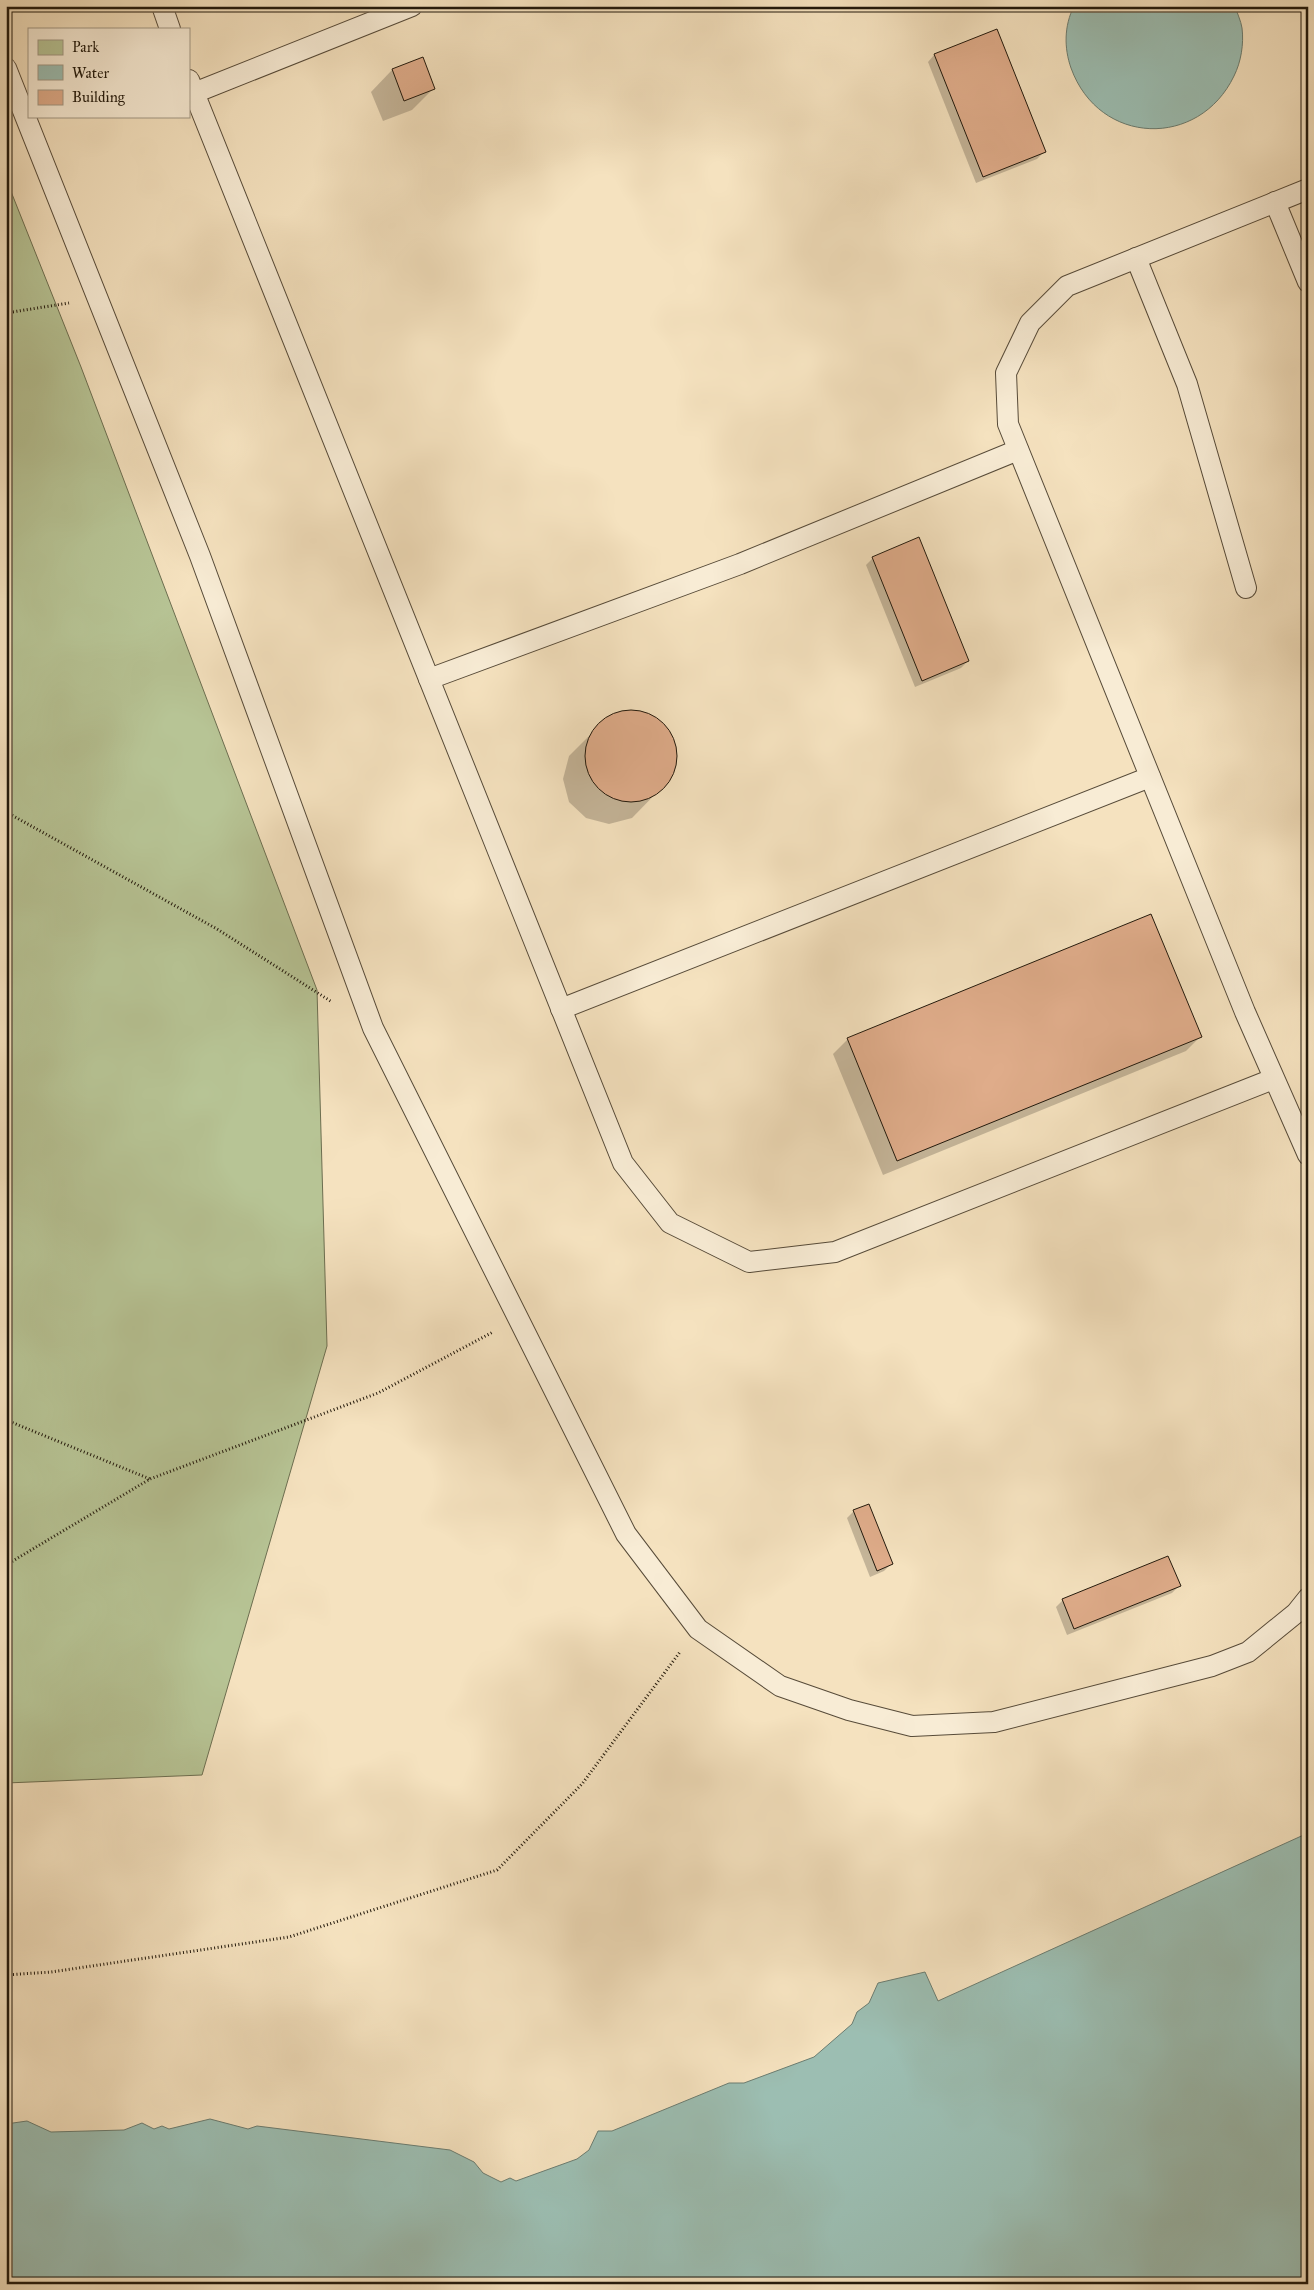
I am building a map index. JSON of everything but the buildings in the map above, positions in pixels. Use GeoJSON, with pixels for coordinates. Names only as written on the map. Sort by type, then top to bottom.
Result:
{"type":"FeatureCollection","features":[{"type":"Feature","properties":{"kind":"lane"},"geometry":{"type":"LineString","coordinates":[[162,6],[170,28]]}},
{"type":"Feature","properties":{"kind":"lane"},"geometry":{"type":"LineString","coordinates":[[412,6],[191,87],[623,1163],[670,1223],[749,1262],[835,1252],[1273,1079]]}},
{"type":"Feature","properties":{"kind":"lane"},"geometry":{"type":"LineString","coordinates":[[6,68],[200,556],[372,1028],[626,1534],[698,1629],[780,1686],[849,1710],[912,1726],[994,1722],[1212,1666],[1248,1652],[1296,1613],[1308,1598]]}},
{"type":"Feature","properties":{"kind":"lane"},"geometry":{"type":"LineString","coordinates":[[1308,189],[1067,286],[1030,323],[1006,374],[1008,424],[1018,450],[1273,1079],[1308,1155]]}},
{"type":"Feature","properties":{"kind":"lane"},"geometry":{"type":"LineString","coordinates":[[1275,202],[1308,282]]}},
{"type":"Feature","properties":{"kind":"lane"},"geometry":{"type":"LineString","coordinates":[[1136,258],[1188,384],[1246,588]]}},
{"type":"Feature","properties":{"kind":"lane"},"geometry":{"type":"LineString","coordinates":[[428,679],[740,564],[1018,450]]}},
{"type":"Feature","properties":{"kind":"lane"},"geometry":{"type":"LineString","coordinates":[[561,1009],[1150,777]]}},
{"type":"Feature","properties":{"kind":"path"},"geometry":{"type":"LineString","coordinates":[[6,313],[99,299]]}},
{"type":"Feature","properties":{"kind":"path"},"geometry":{"type":"LineString","coordinates":[[6,812],[217,929],[372,1028]]}},
{"type":"Feature","properties":{"kind":"path"},"geometry":{"type":"LineString","coordinates":[[6,1565],[150,1479],[378,1394],[518,1318]]}},
{"type":"Feature","properties":{"kind":"path"},"geometry":{"type":"LineString","coordinates":[[6,1420],[150,1479]]}},
{"type":"Feature","properties":{"kind":"path"},"geometry":{"type":"LineString","coordinates":[[6,1975],[51,1972],[289,1937],[497,1870],[582,1784],[698,1629]]}},
{"type":"Feature","properties":{"kind":"green space"},"geometry":{"type":"Polygon","coordinates":[[[6,179],[81,367],[317,990],[327,1346],[202,1775],[6,1783],[6,179]]]}},
{"type":"Feature","properties":{"kind":"water"},"geometry":{"type":"Polygon","coordinates":[[[1074,6],[1235,6],[1241,23],[1243,40],[1234,76],[1218,100],[1198,117],[1174,126],[1150,129],[1126,124],[1103,112],[1085,94],[1071,68],[1067,53],[1066,37],[1068,21],[1074,6]]]}},
{"type":"Feature","properties":{"kind":"water"},"geometry":{"type":"Polygon","coordinates":[[[1308,1833],[1308,2284],[6,2284],[6,2124],[27,2121],[51,2132],[124,2130],[142,2123],[154,2129],[162,2126],[169,2129],[210,2119],[248,2129],[257,2126],[450,2150],[474,2162],[483,2173],[501,2182],[510,2178],[516,2181],[577,2159],[589,2150],[598,2131],[612,2131],[729,2083],[744,2083],[814,2057],[852,2024],[857,2012],[869,2003],[878,1983],[925,1972],[938,2001],[1308,1833]]]}}]}
